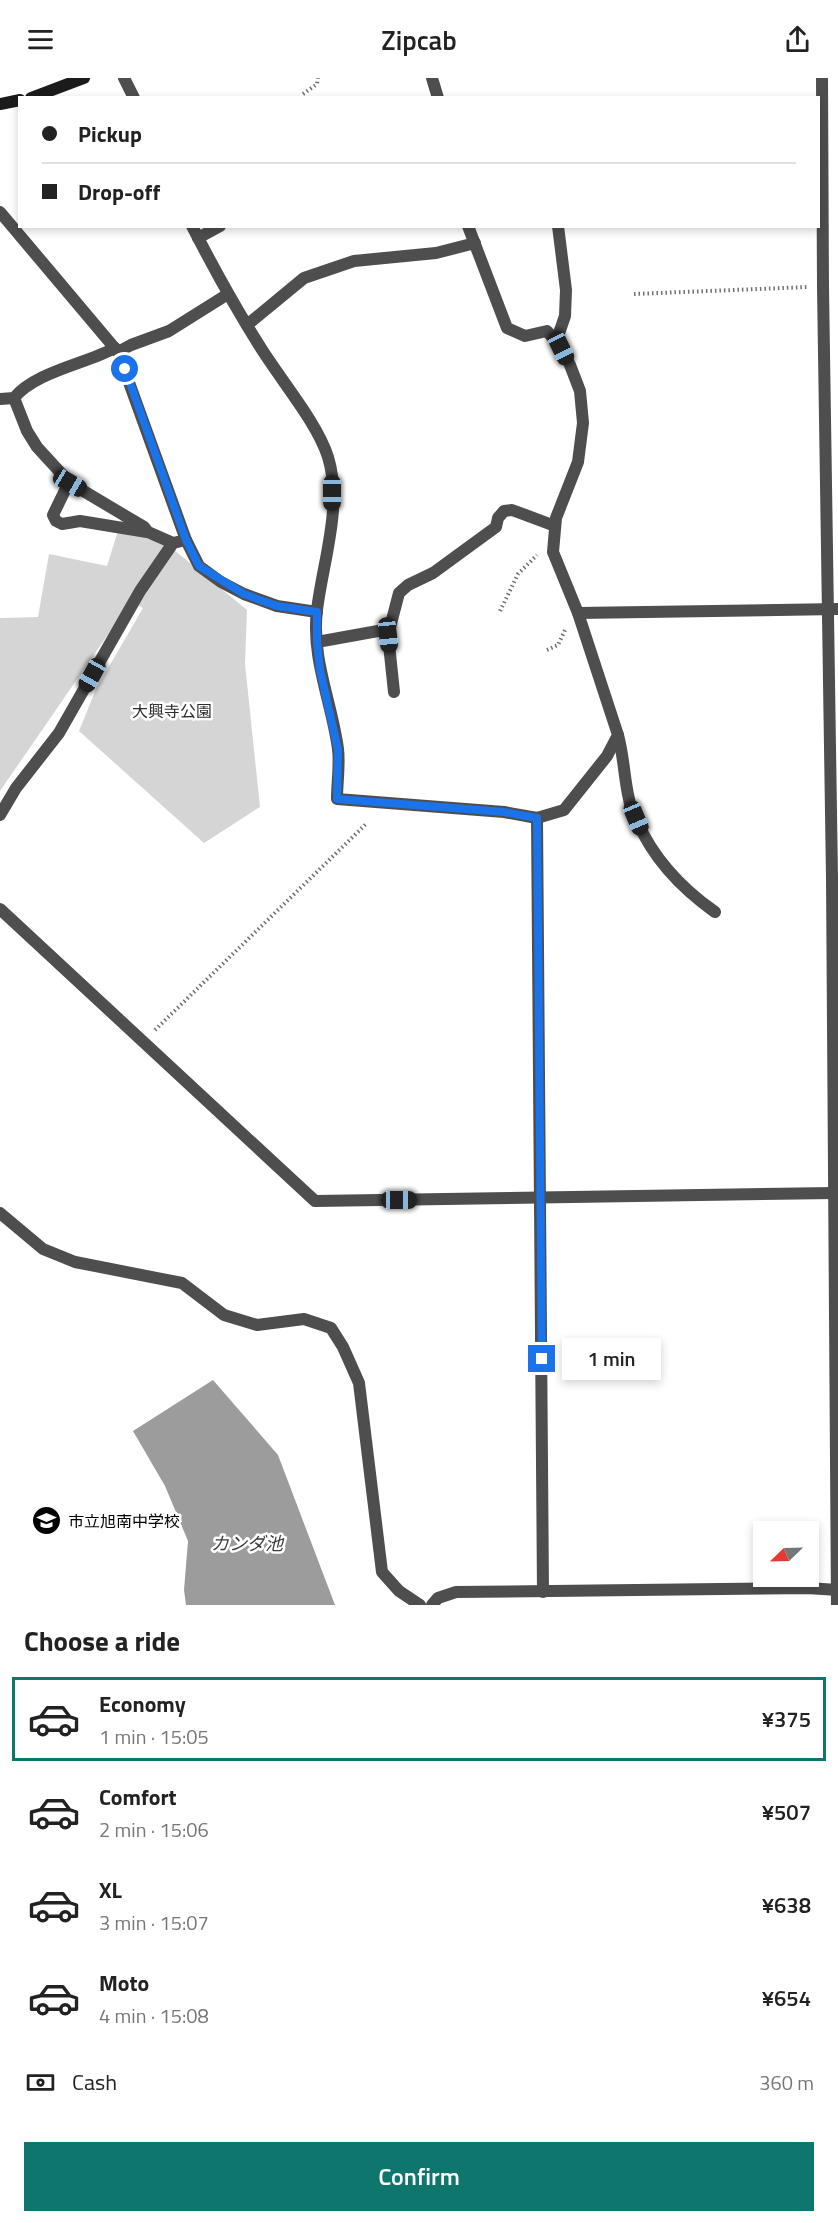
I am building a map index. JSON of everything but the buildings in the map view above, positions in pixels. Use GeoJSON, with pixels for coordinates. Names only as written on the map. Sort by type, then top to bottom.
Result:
{"type":"FeatureCollection","features":[{"type":"Feature","properties":{"kind":"main road"},"geometry":{"type":"LineString","coordinates":[[36,96],[84,78]]}},
{"type":"Feature","properties":{"kind":"main road"},"geometry":{"type":"LineString","coordinates":[[0,104],[18,100]]}},
{"type":"Feature","properties":{"kind":"street"},"geometry":{"type":"LineString","coordinates":[[124,78],[133,96]]}},
{"type":"Feature","properties":{"kind":"street"},"geometry":{"type":"LineString","coordinates":[[432,78],[437,96]]}},
{"type":"Feature","properties":{"kind":"street"},"geometry":{"type":"LineString","coordinates":[[822,78],[823,287],[833,609],[837,1605]]}},
{"type":"Feature","properties":{"kind":"street"},"geometry":{"type":"LineString","coordinates":[[0,212],[117,350],[186,540],[199,566],[244,594],[277,606],[317,612]]}},
{"type":"Feature","properties":{"kind":"street"},"geometry":{"type":"LineString","coordinates":[[212,228],[195,232],[228,294],[316,431],[328,456],[332,475],[332,510],[317,612],[317,642],[320,670],[338,750],[337,799],[504,812],[537,818],[564,810],[608,756],[618,735]]}},
{"type":"Feature","properties":{"kind":"street"},"geometry":{"type":"LineString","coordinates":[[469,228],[507,328],[525,336],[547,331],[570,365],[580,391],[583,423],[578,462],[556,518],[553,552],[579,613],[623,752],[629,801],[644,836],[666,869],[696,898],[715,912]]}},
{"type":"Feature","properties":{"kind":"street"},"geometry":{"type":"LineString","coordinates":[[556,342],[565,316],[566,290],[558,228]]}},
{"type":"Feature","properties":{"kind":"street"},"geometry":{"type":"LineString","coordinates":[[247,326],[304,278],[354,261],[436,253],[475,243]]}},
{"type":"Feature","properties":{"kind":"street"},"geometry":{"type":"LineString","coordinates":[[0,399],[14,398],[32,382],[169,331],[228,294]]}},
{"type":"Feature","properties":{"kind":"street"},"geometry":{"type":"LineString","coordinates":[[14,398],[27,431],[37,447],[69,482],[144,527],[148,532]]}},
{"type":"Feature","properties":{"kind":"street"},"geometry":{"type":"LineString","coordinates":[[69,482],[53,515],[56,521],[62,524],[80,521],[148,532],[173,543],[186,540]]}},
{"type":"Feature","properties":{"kind":"street"},"geometry":{"type":"LineString","coordinates":[[394,692],[388,635],[399,593],[408,585],[433,573],[496,527],[498,518],[504,511],[512,510],[555,526]]}},
{"type":"Feature","properties":{"kind":"street"},"geometry":{"type":"LineString","coordinates":[[0,815],[16,789],[59,733],[140,591],[173,543]]}},
{"type":"Feature","properties":{"kind":"street"},"geometry":{"type":"LineString","coordinates":[[579,613],[833,609]]}},
{"type":"Feature","properties":{"kind":"street"},"geometry":{"type":"LineString","coordinates":[[317,642],[389,630]]}},
{"type":"Feature","properties":{"kind":"street"},"geometry":{"type":"LineString","coordinates":[[537,818],[543,1592]]}},
{"type":"Feature","properties":{"kind":"street"},"geometry":{"type":"LineString","coordinates":[[0,909],[315,1202],[541,1196],[834,1193]]}},
{"type":"Feature","properties":{"kind":"street"},"geometry":{"type":"LineString","coordinates":[[0,1213],[43,1249],[75,1262],[182,1283],[224,1315],[257,1325],[304,1319],[331,1328],[343,1347],[359,1383],[382,1572],[399,1591],[420,1605]]}},
{"type":"Feature","properties":{"kind":"street"},"geometry":{"type":"LineString","coordinates":[[432,1605],[438,1598],[456,1592],[807,1588],[837,1590]]}},
{"type":"Feature","properties":{"kind":"path"},"geometry":{"type":"LineString","coordinates":[[303,94],[317,84],[318,78]]}},
{"type":"Feature","properties":{"kind":"path"},"geometry":{"type":"LineString","coordinates":[[634,294],[823,287]]}},
{"type":"Feature","properties":{"kind":"path"},"geometry":{"type":"LineString","coordinates":[[500,611],[518,574],[540,552],[553,552]]}},
{"type":"Feature","properties":{"kind":"path"},"geometry":{"type":"LineString","coordinates":[[142,1043],[367,823]]}},
{"type":"Feature","properties":{"kind":"green space","name":"大興寺公園"},"geometry":{"type":"Polygon","coordinates":[[[122,518],[173,549],[247,610],[245,664],[260,807],[204,843],[79,731],[96,689],[143,608],[131,601],[0,791],[0,618],[38,617],[49,554],[107,566],[122,518]]]}},
{"type":"Feature","properties":{"kind":"water","name":"カンダ池"},"geometry":{"type":"Polygon","coordinates":[[[213,1380],[278,1455],[335,1605],[186,1605],[184,1590],[188,1541],[165,1486],[133,1431],[213,1380]]]}},
{"type":"Feature","properties":{"kind":"place","name":"市立旭南中学校"},"geometry":{"type":"Point","coordinates":[47,1521]}},
{"type":"Feature","properties":{"kind":"route"},"geometry":{"type":"LineString","coordinates":[[125,369],[186,540],[199,566],[221,582],[244,594],[277,606],[317,612],[320,670],[338,750],[337,799],[504,812],[537,818],[542,1359]]}}]}
